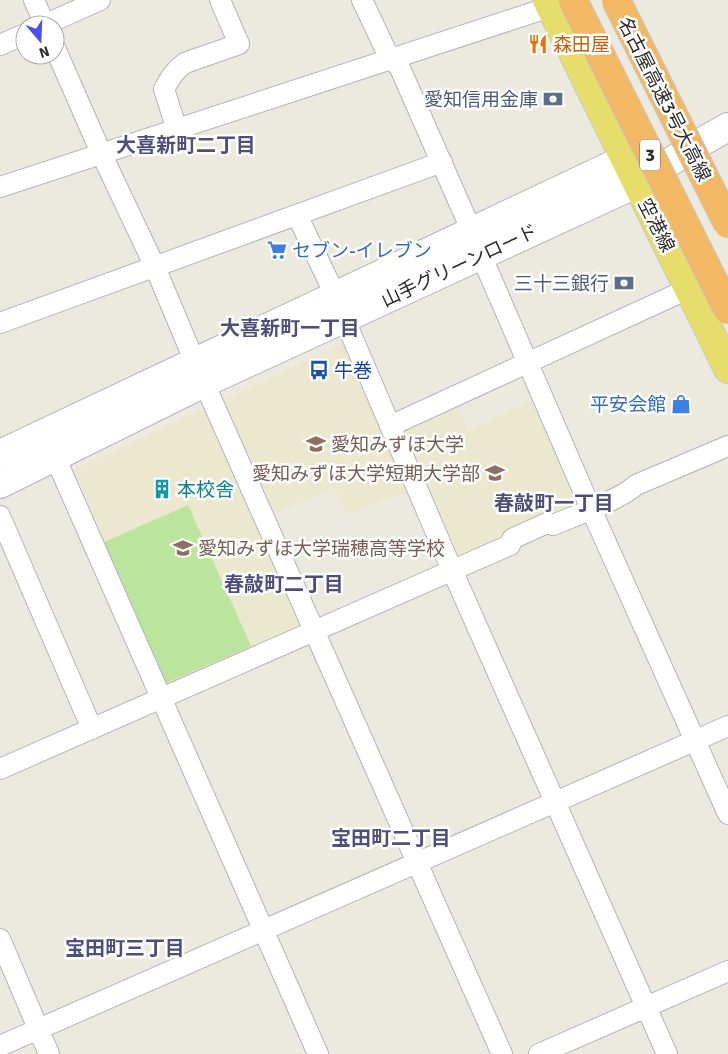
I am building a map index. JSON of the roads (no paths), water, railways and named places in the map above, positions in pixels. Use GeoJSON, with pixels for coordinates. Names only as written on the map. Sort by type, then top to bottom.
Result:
{"type":"FeatureCollection","features":[{"type":"Feature","properties":{"kind":"highway","name":"名古屋高速3号大高線"},"geometry":{"type":"LineString","coordinates":[[616,0],[728,224]]}},
{"type":"Feature","properties":{"kind":"highway","name":"名古屋高速3号大高線"},"geometry":{"type":"LineString","coordinates":[[557,2],[728,310]]}},
{"type":"Feature","properties":{"kind":"main road"},"geometry":{"type":"LineString","coordinates":[[626,0],[728,205]]}},
{"type":"Feature","properties":{"kind":"main road","name":"空港線"},"geometry":{"type":"LineString","coordinates":[[557,2],[636,184],[728,369]]}},
{"type":"Feature","properties":{"kind":"street"},"geometry":{"type":"LineString","coordinates":[[34,0],[41,15]]}},
{"type":"Feature","properties":{"kind":"street"},"geometry":{"type":"LineString","coordinates":[[65,16],[100,0]]}},
{"type":"Feature","properties":{"kind":"street"},"geometry":{"type":"LineString","coordinates":[[177,130],[164,89],[170,77],[185,63],[239,44],[220,0]]}},
{"type":"Feature","properties":{"kind":"street"},"geometry":{"type":"LineString","coordinates":[[362,0],[390,59],[399,66],[591,509],[728,814]]}},
{"type":"Feature","properties":{"kind":"street"},"geometry":{"type":"LineString","coordinates":[[0,188],[557,2]]}},
{"type":"Feature","properties":{"kind":"street"},"geometry":{"type":"LineString","coordinates":[[0,45],[15,38]]}},
{"type":"Feature","properties":{"kind":"street"},"geometry":{"type":"LineString","coordinates":[[62,65],[102,155],[155,266],[199,371],[502,1054]]}},
{"type":"Feature","properties":{"kind":"street","name":"山手グリーンロード"},"geometry":{"type":"LineString","coordinates":[[0,454],[199,371],[477,244],[636,184],[728,127]]}},
{"type":"Feature","properties":{"kind":"street","name":"山手グリーンロード"},"geometry":{"type":"LineString","coordinates":[[477,244],[625,160],[698,144]]}},
{"type":"Feature","properties":{"kind":"street"},"geometry":{"type":"LineString","coordinates":[[0,324],[442,162]]}},
{"type":"Feature","properties":{"kind":"street"},"geometry":{"type":"LineString","coordinates":[[297,215],[667,1054]]}},
{"type":"Feature","properties":{"kind":"street"},"geometry":{"type":"LineString","coordinates":[[390,426],[688,289]]}},
{"type":"Feature","properties":{"kind":"street","name":"山手グリーンロード"},"geometry":{"type":"LineString","coordinates":[[0,484],[55,457],[199,371]]}},
{"type":"Feature","properties":{"kind":"street"},"geometry":{"type":"LineString","coordinates":[[0,769],[510,545],[512,539],[547,523],[552,525],[591,509],[630,491],[636,485],[728,446]]}},
{"type":"Feature","properties":{"kind":"street"},"geometry":{"type":"LineString","coordinates":[[55,457],[318,1054]]}},
{"type":"Feature","properties":{"kind":"street"},"geometry":{"type":"LineString","coordinates":[[0,516],[92,729]]}},
{"type":"Feature","properties":{"kind":"street"},"geometry":{"type":"LineString","coordinates":[[0,1046],[728,726]]}},
{"type":"Feature","properties":{"kind":"street"},"geometry":{"type":"LineString","coordinates":[[0,938],[49,1054]]}},
{"type":"Feature","properties":{"kind":"street"},"geometry":{"type":"LineString","coordinates":[[540,1054],[728,971]]}},
{"type":"Feature","properties":{"kind":"place","name":"森田屋"},"geometry":{"type":"Point","coordinates":[538,44]}},
{"type":"Feature","properties":{"kind":"place","name":"愛知信用金庫"},"geometry":{"type":"Point","coordinates":[553,99]}},
{"type":"Feature","properties":{"kind":"place","name":"セブン-イレブン"},"geometry":{"type":"Point","coordinates":[277,250]}},
{"type":"Feature","properties":{"kind":"place","name":"三十三銀行"},"geometry":{"type":"Point","coordinates":[624,283]}},
{"type":"Feature","properties":{"kind":"place","name":"牛巻"},"geometry":{"type":"Point","coordinates":[319,370]}},
{"type":"Feature","properties":{"kind":"place","name":"平安会館"},"geometry":{"type":"Point","coordinates":[681,404]}},
{"type":"Feature","properties":{"kind":"place","name":"愛知みずほ大学"},"geometry":{"type":"Point","coordinates":[316,444]}},
{"type":"Feature","properties":{"kind":"place","name":"愛知みずほ大学短期大学部"},"geometry":{"type":"Point","coordinates":[495,473]}},
{"type":"Feature","properties":{"kind":"place","name":"本校舎"},"geometry":{"type":"Point","coordinates":[162,489]}},
{"type":"Feature","properties":{"kind":"place","name":"愛知みずほ大学瑞穂高等学校"},"geometry":{"type":"Point","coordinates":[183,548]}},
{"type":"Feature","properties":{"kind":"district","name":"大喜新町二丁目"},"geometry":{"type":"Point","coordinates":[186,145]}},
{"type":"Feature","properties":{"kind":"district","name":"大喜新町一丁目"},"geometry":{"type":"Point","coordinates":[290,328]}},
{"type":"Feature","properties":{"kind":"district","name":"春敲町一丁目"},"geometry":{"type":"Point","coordinates":[554,503]}},
{"type":"Feature","properties":{"kind":"district","name":"春敲町二丁目"},"geometry":{"type":"Point","coordinates":[284,584]}},
{"type":"Feature","properties":{"kind":"district","name":"宝田町二丁目"},"geometry":{"type":"Point","coordinates":[391,838]}},
{"type":"Feature","properties":{"kind":"district","name":"宝田町三丁目"},"geometry":{"type":"Point","coordinates":[125,948]}}]}
